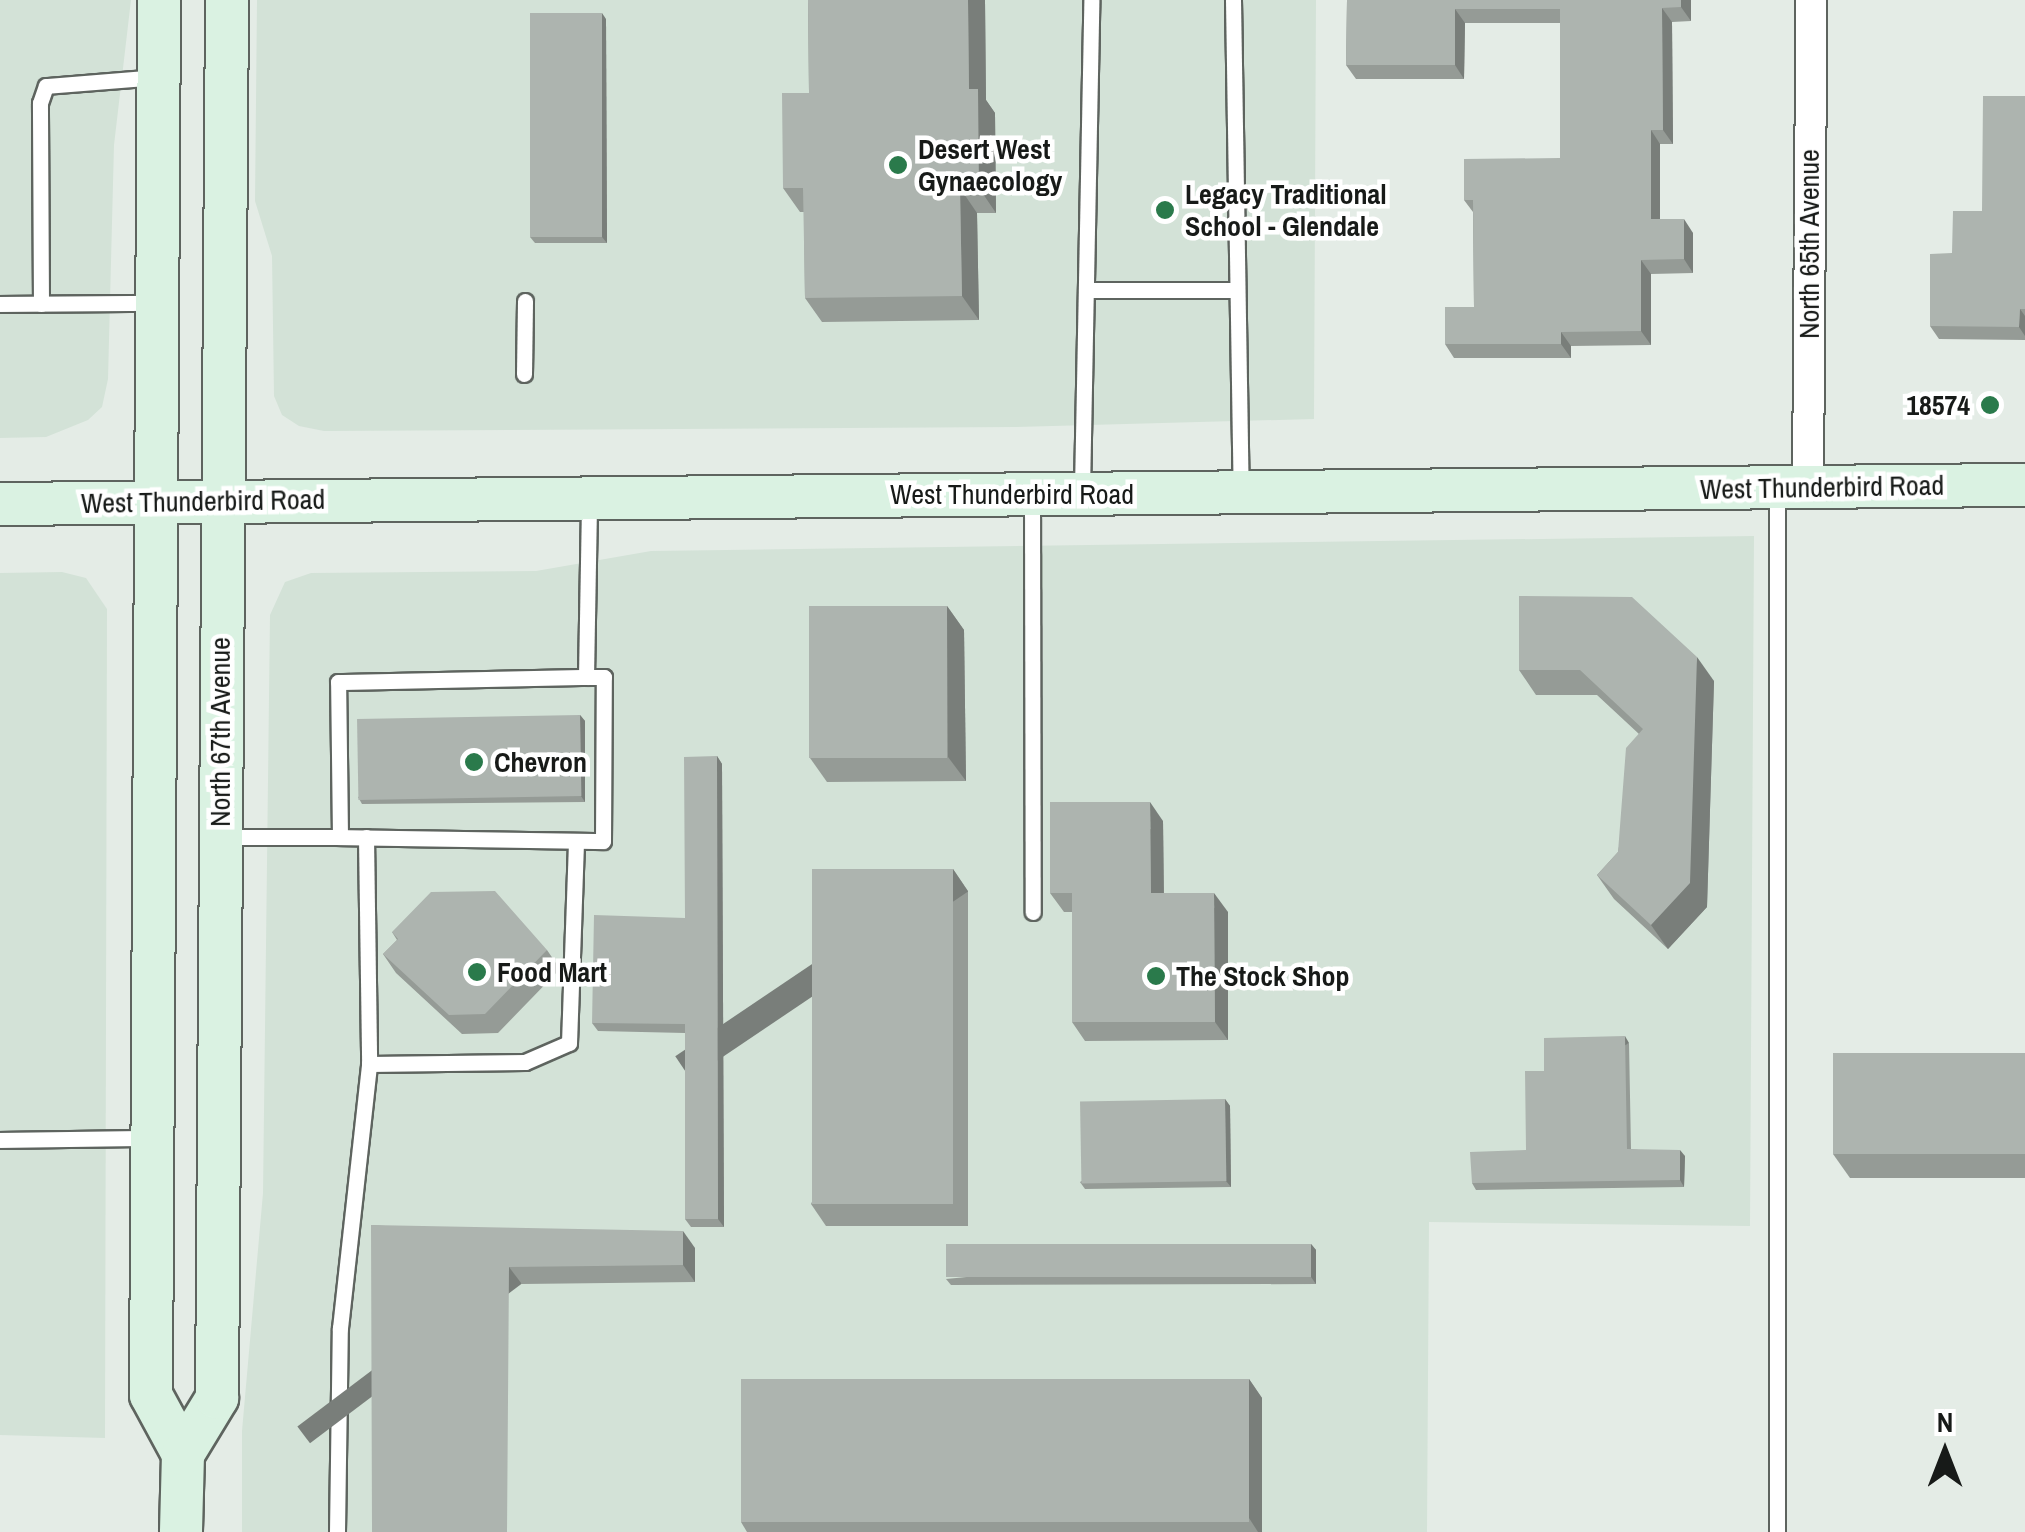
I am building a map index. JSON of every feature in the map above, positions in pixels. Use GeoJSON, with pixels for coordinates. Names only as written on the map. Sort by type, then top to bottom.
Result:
{"type":"FeatureCollection","features":[{"type":"Feature","properties":{"kind":"main road"},"geometry":{"type":"LineString","coordinates":[[158,0],[150,1395],[182,1454],[182,1532]]}},
{"type":"Feature","properties":{"kind":"main road","name":"North 67th Avenue"},"geometry":{"type":"LineString","coordinates":[[182,1454],[217,1398],[227,0]]}},
{"type":"Feature","properties":{"kind":"main road","name":"West Thunderbird Road"},"geometry":{"type":"LineString","coordinates":[[0,504],[2025,485]]}},
{"type":"Feature","properties":{"kind":"street","name":"North 65th Avenue"},"geometry":{"type":"LineString","coordinates":[[1792,487],[1811,0]]}},
{"type":"Feature","properties":{"kind":"lane"},"geometry":{"type":"LineString","coordinates":[[1082,494],[1090,290],[1091,0]]}},
{"type":"Feature","properties":{"kind":"lane"},"geometry":{"type":"LineString","coordinates":[[1234,0],[1234,290],[1241,493]]}},
{"type":"Feature","properties":{"kind":"lane"},"geometry":{"type":"LineString","coordinates":[[41,304],[40,103],[46,86],[157,78]]}},
{"type":"Feature","properties":{"kind":"lane"},"geometry":{"type":"LineString","coordinates":[[1090,290],[1234,290]]}},
{"type":"Feature","properties":{"kind":"lane"},"geometry":{"type":"LineString","coordinates":[[524,374],[525,301]]}},
{"type":"Feature","properties":{"kind":"lane"},"geometry":{"type":"LineString","coordinates":[[0,304],[156,303]]}},
{"type":"Feature","properties":{"kind":"lane"},"geometry":{"type":"LineString","coordinates":[[1777,1532],[1792,487]]}},
{"type":"Feature","properties":{"kind":"lane"},"geometry":{"type":"LineString","coordinates":[[1032,494],[1033,912]]}},
{"type":"Feature","properties":{"kind":"lane"},"geometry":{"type":"LineString","coordinates":[[586,677],[589,498]]}},
{"type":"Feature","properties":{"kind":"lane"},"geometry":{"type":"LineString","coordinates":[[219,837],[603,841],[604,677],[338,682],[340,836]]}},
{"type":"Feature","properties":{"kind":"lane"},"geometry":{"type":"LineString","coordinates":[[337,1532],[340,1328],[369,1064],[366,836]]}},
{"type":"Feature","properties":{"kind":"lane"},"geometry":{"type":"LineString","coordinates":[[369,1064],[525,1062],[569,1043],[576,841]]}},
{"type":"Feature","properties":{"kind":"lane"},"geometry":{"type":"LineString","coordinates":[[0,1140],[152,1138]]}},
{"type":"Feature","properties":{"kind":"shaded area"},"geometry":{"type":"Polygon","coordinates":[[[0,0],[131,0],[114,145],[108,379],[102,407],[88,420],[46,437],[0,438],[0,0]]]}},
{"type":"Feature","properties":{"kind":"shaded area"},"geometry":{"type":"Polygon","coordinates":[[[257,0],[1316,0],[1314,419],[1015,427],[324,431],[299,426],[282,415],[274,396],[272,256],[255,201],[257,0]]]}},
{"type":"Feature","properties":{"kind":"shaded area"},"geometry":{"type":"Polygon","coordinates":[[[1754,536],[1750,1226],[1429,1222],[1427,1532],[242,1532],[242,1431],[263,1193],[270,615],[285,582],[311,573],[536,571],[651,551],[1754,536]]]}},
{"type":"Feature","properties":{"kind":"shaded area"},"geometry":{"type":"Polygon","coordinates":[[[62,572],[86,578],[107,609],[105,1438],[0,1435],[0,573],[62,572]]]}},
{"type":"Feature","properties":{"kind":"building","name":"Desert West Gynaecology"},"geometry":{"type":"Polygon","coordinates":[[[808,0],[968,0],[969,89],[978,89],[979,188],[960,188],[962,296],[805,298],[803,188],[783,188],[782,93],[809,93],[808,0]]]}},
{"type":"Feature","properties":{"kind":"building"},"geometry":{"type":"Polygon","coordinates":[[[1347,0],[1681,0],[1681,7],[1662,8],[1663,130],[1651,130],[1651,219],[1684,219],[1684,259],[1641,260],[1641,331],[1561,332],[1561,344],[1445,344],[1445,307],[1474,307],[1473,200],[1464,200],[1464,159],[1560,158],[1560,9],[1455,9],[1455,65],[1346,65],[1347,0]]]}},
{"type":"Feature","properties":{"kind":"building"},"geometry":{"type":"Polygon","coordinates":[[[530,13],[602,13],[602,237],[530,237],[530,13]]]}},
{"type":"Feature","properties":{"kind":"building"},"geometry":{"type":"Polygon","coordinates":[[[1983,96],[2025,96],[2025,309],[2020,309],[2019,327],[1930,326],[1930,254],[1952,253],[1953,211],[1982,211],[1983,96]]]}},
{"type":"Feature","properties":{"kind":"building"},"geometry":{"type":"Polygon","coordinates":[[[1519,596],[1632,597],[1697,657],[1690,883],[1651,925],[1597,875],[1618,852],[1626,748],[1643,729],[1580,670],[1519,670],[1519,596]]]}},
{"type":"Feature","properties":{"kind":"building"},"geometry":{"type":"Polygon","coordinates":[[[809,606],[947,606],[947,758],[809,758],[809,606]]]}},
{"type":"Feature","properties":{"kind":"building","name":"Chevron"},"geometry":{"type":"Polygon","coordinates":[[[580,715],[581,796],[358,800],[357,719],[580,715]]]}},
{"type":"Feature","properties":{"kind":"building"},"geometry":{"type":"Polygon","coordinates":[[[717,756],[718,1219],[685,1219],[685,1024],[592,1023],[594,915],[685,918],[684,757],[717,756]]]}},
{"type":"Feature","properties":{"kind":"building","name":"The Stock Shop"},"geometry":{"type":"Polygon","coordinates":[[[1050,802],[1150,802],[1151,893],[1214,893],[1215,1022],[1072,1022],[1072,893],[1050,893],[1050,802]]]}},
{"type":"Feature","properties":{"kind":"building"},"geometry":{"type":"Polygon","coordinates":[[[812,869],[953,869],[953,1204],[812,1204],[812,869]]]}},
{"type":"Feature","properties":{"kind":"building","name":"Food Mart"},"geometry":{"type":"Polygon","coordinates":[[[495,891],[547,950],[485,1014],[449,1015],[383,954],[398,939],[392,932],[431,892],[495,891]]]}},
{"type":"Feature","properties":{"kind":"building"},"geometry":{"type":"Polygon","coordinates":[[[1625,1036],[1627,1149],[1680,1150],[1680,1180],[1472,1183],[1470,1152],[1526,1150],[1525,1071],[1544,1071],[1544,1038],[1625,1036]]]}},
{"type":"Feature","properties":{"kind":"building"},"geometry":{"type":"Polygon","coordinates":[[[1833,1053],[2025,1053],[2025,1154],[1833,1154],[1833,1053]]]}},
{"type":"Feature","properties":{"kind":"building"},"geometry":{"type":"Polygon","coordinates":[[[1225,1099],[1226,1181],[1081,1184],[1080,1102],[1225,1099]]]}},
{"type":"Feature","properties":{"kind":"building"},"geometry":{"type":"Polygon","coordinates":[[[371,1225],[683,1231],[683,1265],[509,1267],[507,1532],[372,1532],[371,1225]]]}},
{"type":"Feature","properties":{"kind":"building"},"geometry":{"type":"Polygon","coordinates":[[[946,1244],[1311,1244],[1311,1277],[946,1277],[946,1244]]]}},
{"type":"Feature","properties":{"kind":"building"},"geometry":{"type":"Polygon","coordinates":[[[741,1379],[1249,1379],[1249,1522],[741,1522],[741,1379]]]}},
{"type":"Feature","properties":{"kind":"place","name":"Desert West Gynaecology"},"geometry":{"type":"Point","coordinates":[898,165]}},
{"type":"Feature","properties":{"kind":"place","name":"Legacy Traditional School - Glendale"},"geometry":{"type":"Point","coordinates":[1165,210]}},
{"type":"Feature","properties":{"kind":"place","name":"18574"},"geometry":{"type":"Point","coordinates":[1990,405]}},
{"type":"Feature","properties":{"kind":"place","name":"Chevron"},"geometry":{"type":"Point","coordinates":[474,762]}},
{"type":"Feature","properties":{"kind":"place","name":"Food Mart"},"geometry":{"type":"Point","coordinates":[477,972]}},
{"type":"Feature","properties":{"kind":"place","name":"The Stock Shop"},"geometry":{"type":"Point","coordinates":[1156,976]}}]}
